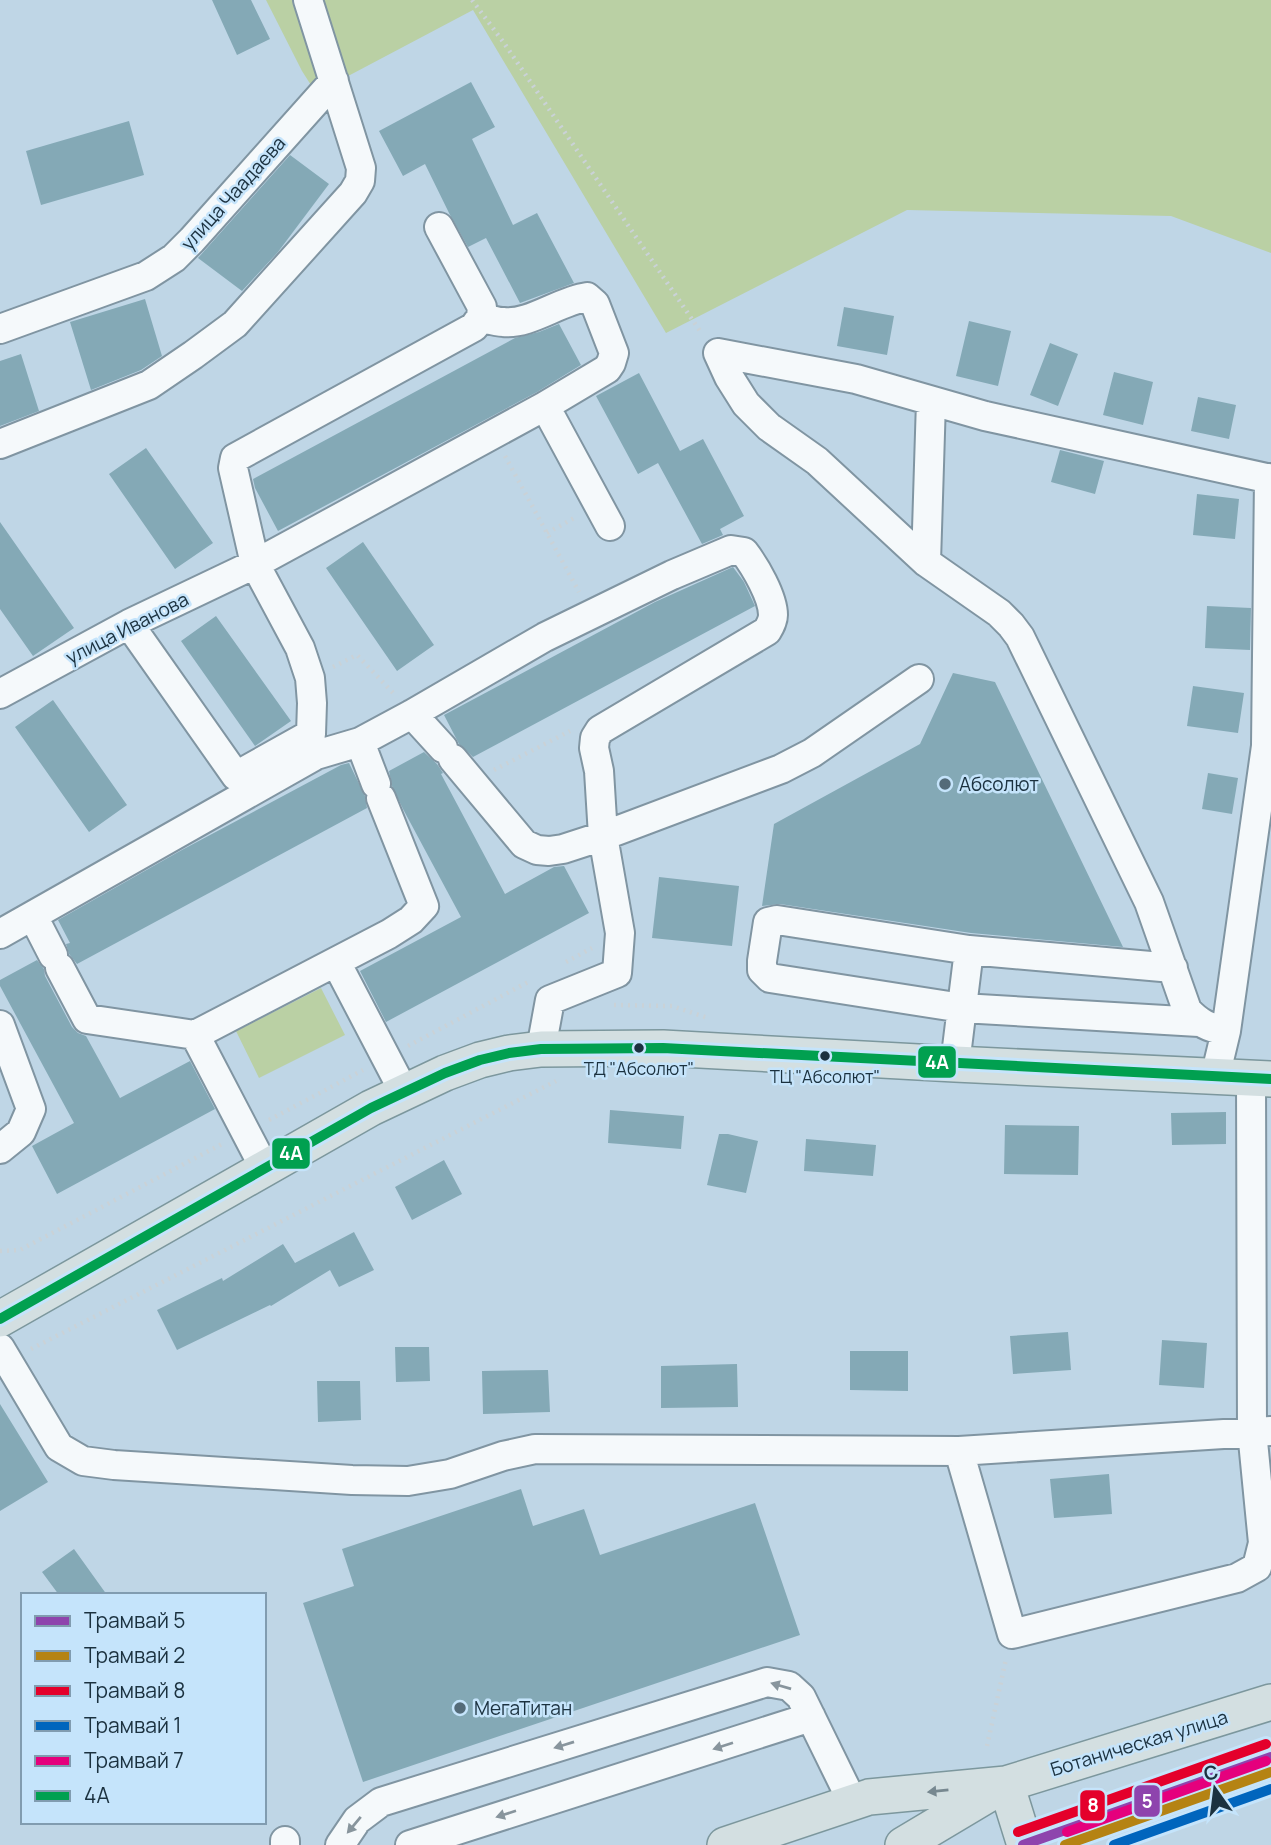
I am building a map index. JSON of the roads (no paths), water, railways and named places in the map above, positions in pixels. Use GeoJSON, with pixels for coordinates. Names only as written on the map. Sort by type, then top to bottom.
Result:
{"type":"FeatureCollection","features":[{"type":"Feature","properties":{"kind":"main road"},"geometry":{"type":"LineString","coordinates":[[0,1319],[371,1108],[445,1073],[509,1053],[541,1049],[663,1048],[1261,1079]]}},
{"type":"Feature","properties":{"kind":"main road","name":"Ботаническая улица"},"geometry":{"type":"LineString","coordinates":[[725,1845],[869,1797],[1006,1784],[1271,1702]]}},
{"type":"Feature","properties":{"kind":"main road"},"geometry":{"type":"LineString","coordinates":[[1006,1784],[1025,1845]]}},
{"type":"Feature","properties":{"kind":"main road","name":"Ботаническая улица"},"geometry":{"type":"LineString","coordinates":[[904,1845],[1006,1784]]}},
{"type":"Feature","properties":{"kind":"street"},"geometry":{"type":"LineString","coordinates":[[0,444],[149,385],[235,324],[353,193],[360,181],[360,168],[308,0]]}},
{"type":"Feature","properties":{"kind":"street","name":"улица Чаадаева"},"geometry":{"type":"LineString","coordinates":[[0,329],[145,276],[174,258],[334,81]]}},
{"type":"Feature","properties":{"kind":"street"},"geometry":{"type":"LineString","coordinates":[[129,624],[236,776],[311,734],[310,678],[300,648],[255,564],[233,468],[235,458],[474,327],[481,317],[482,307],[439,227]]}},
{"type":"Feature","properties":{"kind":"street","name":"улица Иванова"},"geometry":{"type":"LineString","coordinates":[[0,694],[129,624],[255,564],[545,406],[607,369],[611,363],[614,353],[595,303],[587,297],[574,298],[520,321],[503,322],[481,317]]}},
{"type":"Feature","properties":{"kind":"street"},"geometry":{"type":"LineString","coordinates":[[1215,1077],[1226,1031],[1268,746],[1270,478],[985,416],[856,379],[719,354],[729,377],[746,404],[769,427],[817,461],[926,562],[999,613],[1020,637],[1149,902],[1187,1010],[1199,1022],[1226,1031]]}},
{"type":"Feature","properties":{"kind":"street"},"geometry":{"type":"LineString","coordinates":[[926,562],[931,401]]}},
{"type":"Feature","properties":{"kind":"street"},"geometry":{"type":"LineString","coordinates":[[545,406],[610,526]]}},
{"type":"Feature","properties":{"kind":"street"},"geometry":{"type":"LineString","coordinates":[[0,933],[316,755],[360,742],[545,637],[730,550],[744,552],[752,562],[772,604],[774,619],[767,631],[600,730],[595,738],[603,836],[620,933],[617,973],[550,1000],[541,1049]]}},
{"type":"Feature","properties":{"kind":"street"},"geometry":{"type":"LineString","coordinates":[[412,714],[524,844],[537,850],[549,851],[603,836],[781,769],[812,753],[919,679]]}},
{"type":"Feature","properties":{"kind":"street"},"geometry":{"type":"LineString","coordinates":[[33,916],[87,1019],[195,1035],[336,962],[411,920],[424,906],[360,742]]}},
{"type":"Feature","properties":{"kind":"street"},"geometry":{"type":"LineString","coordinates":[[1172,968],[969,950],[777,920],[768,922],[762,970],[770,978],[962,1008],[1199,1022]]}},
{"type":"Feature","properties":{"kind":"street"},"geometry":{"type":"LineString","coordinates":[[956,1065],[969,950]]}},
{"type":"Feature","properties":{"kind":"street"},"geometry":{"type":"LineString","coordinates":[[336,962],[404,1092]]}},
{"type":"Feature","properties":{"kind":"street"},"geometry":{"type":"LineString","coordinates":[[0,1025],[31,1109],[22,1132],[0,1149]]}},
{"type":"Feature","properties":{"kind":"street"},"geometry":{"type":"LineString","coordinates":[[195,1035],[265,1169]]}},
{"type":"Feature","properties":{"kind":"street"},"geometry":{"type":"LineString","coordinates":[[959,1451],[1012,1634],[1237,1578],[1257,1567],[1263,1543],[1261,1079]]}},
{"type":"Feature","properties":{"kind":"street"},"geometry":{"type":"LineString","coordinates":[[2,1351],[59,1447],[83,1461],[114,1465],[408,1481],[450,1474],[503,1456],[535,1449],[959,1451],[1261,1431]]}},
{"type":"Feature","properties":{"kind":"street"},"geometry":{"type":"LineString","coordinates":[[340,1845],[357,1820],[381,1802],[767,1682],[789,1686],[801,1697],[853,1803]]}},
{"type":"Feature","properties":{"kind":"street"},"geometry":{"type":"LineString","coordinates":[[410,1845],[811,1717]]}},
{"type":"Feature","properties":{"kind":"tram line","name":"8"},"geometry":{"type":"LineString","coordinates":[[1018,1832],[1266,1744]]}},
{"type":"Feature","properties":{"kind":"tram line","name":"5"},"geometry":{"type":"LineString","coordinates":[[1023,1845],[1271,1757]]}},
{"type":"Feature","properties":{"kind":"tram line","name":"7"},"geometry":{"type":"LineString","coordinates":[[1067,1832],[1266,1761]]}},
{"type":"Feature","properties":{"kind":"tram line","name":"2"},"geometry":{"type":"LineString","coordinates":[[1065,1845],[1271,1772]]}},
{"type":"Feature","properties":{"kind":"tram line","name":"1"},"geometry":{"type":"LineString","coordinates":[[1114,1845],[1271,1789]]}},
{"type":"Feature","properties":{"kind":"place","name":"Абсолют"},"geometry":{"type":"Point","coordinates":[945,784]}},
{"type":"Feature","properties":{"kind":"place","name":"ТД \"Абсолют\""},"geometry":{"type":"Point","coordinates":[639,1048]}},
{"type":"Feature","properties":{"kind":"place","name":"ТЦ \"Абсолют\""},"geometry":{"type":"Point","coordinates":[825,1056]}},
{"type":"Feature","properties":{"kind":"place","name":"МегаТитан"},"geometry":{"type":"Point","coordinates":[460,1708]}}]}
